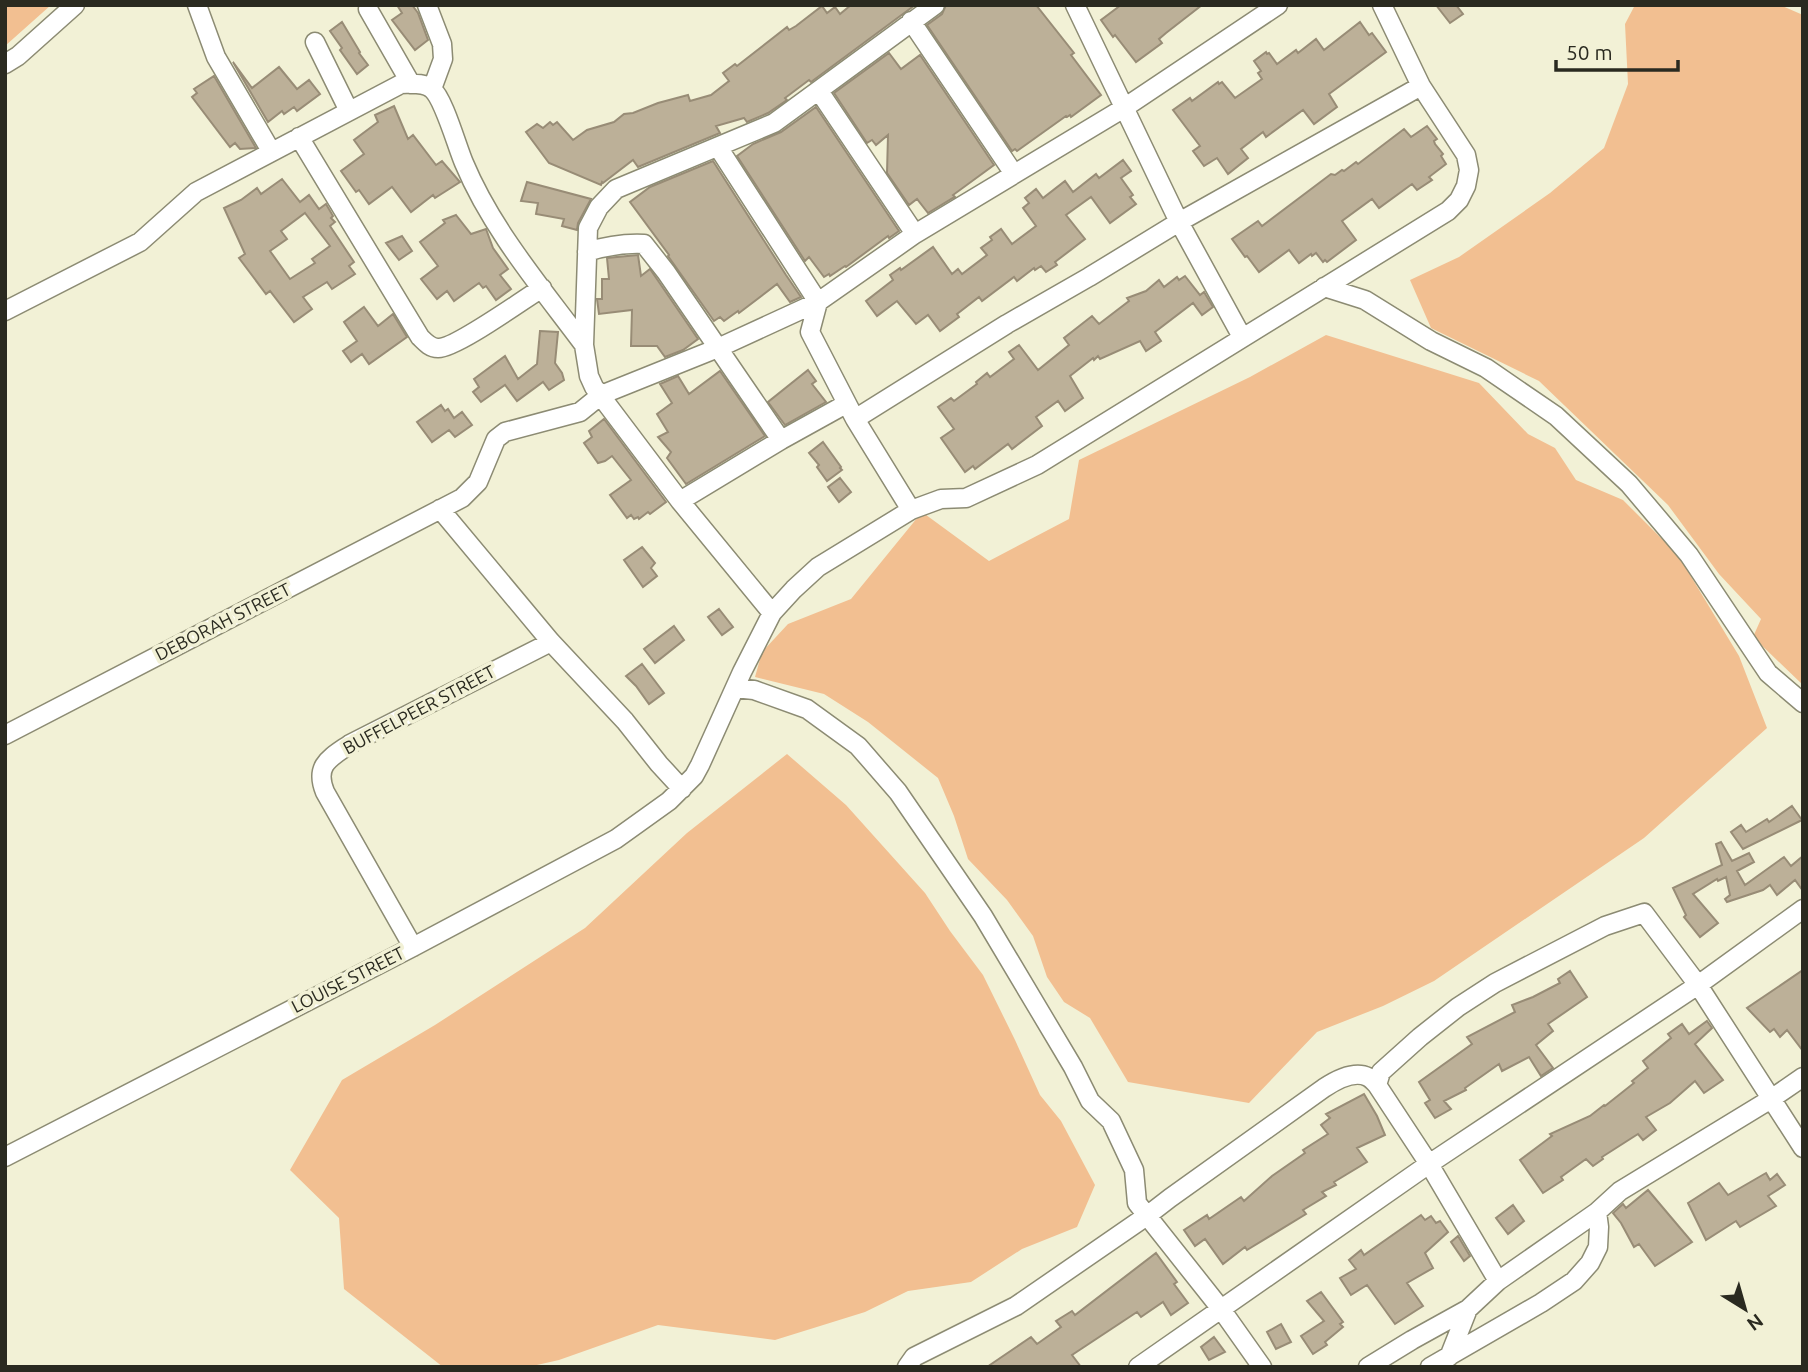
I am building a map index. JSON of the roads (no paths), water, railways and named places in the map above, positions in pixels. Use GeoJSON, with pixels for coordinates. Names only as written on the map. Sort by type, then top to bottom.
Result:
{"type":"FeatureCollection","features":[{"type":"Feature","properties":{"kind":"street"},"geometry":{"type":"LineString","coordinates":[[5,64],[19,56],[75,5]]}},
{"type":"Feature","properties":{"kind":"street"},"geometry":{"type":"LineString","coordinates":[[197,5],[216,57],[271,151]]}},
{"type":"Feature","properties":{"kind":"street"},"geometry":{"type":"LineString","coordinates":[[426,5],[442,44],[443,59],[432,89]]}},
{"type":"Feature","properties":{"kind":"street"},"geometry":{"type":"LineString","coordinates":[[772,612],[680,501],[589,376],[584,345],[588,228],[599,206],[616,189],[774,123],[935,5]]}},
{"type":"Feature","properties":{"kind":"street"},"geometry":{"type":"LineString","coordinates":[[1075,5],[1179,222],[1242,337]]}},
{"type":"Feature","properties":{"kind":"street","name":"DEBORAH STREET"},"geometry":{"type":"LineString","coordinates":[[5,735],[462,498],[478,482],[496,439],[505,432],[580,412],[601,395],[718,348],[818,302],[915,234],[1124,108],[1278,5]]}},
{"type":"Feature","properties":{"kind":"street","name":"LOUISE STREET"},"geometry":{"type":"LineString","coordinates":[[6,1154],[413,947],[615,839],[669,801],[694,776],[772,612],[818,567],[911,510],[941,499],[966,498],[1037,465],[1434,220],[1453,205],[1466,186],[1469,170],[1466,155],[1421,86],[1382,5]]}},
{"type":"Feature","properties":{"kind":"street"},"geometry":{"type":"LineString","coordinates":[[368,9],[411,84]]}},
{"type":"Feature","properties":{"kind":"street"},"geometry":{"type":"LineString","coordinates":[[911,21],[1014,174]]}},
{"type":"Feature","properties":{"kind":"street"},"geometry":{"type":"LineString","coordinates":[[316,42],[349,111]]}},
{"type":"Feature","properties":{"kind":"street"},"geometry":{"type":"LineString","coordinates":[[5,311],[140,242],[196,192],[401,84],[418,83],[432,89],[442,106],[465,165],[499,228],[584,345]]}},
{"type":"Feature","properties":{"kind":"street"},"geometry":{"type":"LineString","coordinates":[[680,501],[781,440],[850,411],[1007,324],[1179,222],[1421,86]]}},
{"type":"Feature","properties":{"kind":"street"},"geometry":{"type":"LineString","coordinates":[[819,91],[915,234]]}},
{"type":"Feature","properties":{"kind":"street"},"geometry":{"type":"LineString","coordinates":[[299,137],[420,337],[428,345],[439,348],[459,341],[542,288]]}},
{"type":"Feature","properties":{"kind":"street"},"geometry":{"type":"LineString","coordinates":[[718,147],[818,302],[810,332],[850,411],[911,510]]}},
{"type":"Feature","properties":{"kind":"street"},"geometry":{"type":"LineString","coordinates":[[587,252],[606,246],[644,244],[781,440]]}},
{"type":"Feature","properties":{"kind":"street"},"geometry":{"type":"LineString","coordinates":[[1324,287],[1365,300],[1431,341],[1486,368],[1556,416],[1629,484],[1689,555],[1768,673],[1803,703]]}},
{"type":"Feature","properties":{"kind":"street"},"geometry":{"type":"LineString","coordinates":[[440,509],[551,642],[625,721],[682,789]]}},
{"type":"Feature","properties":{"kind":"street","name":"BUFFELPEER STREET"},"geometry":{"type":"LineString","coordinates":[[413,947],[325,792],[322,769],[334,755],[350,744],[551,642]]}},
{"type":"Feature","properties":{"kind":"street"},"geometry":{"type":"LineString","coordinates":[[736,688],[754,690],[807,709],[858,746],[898,792],[983,916],[1073,1066],[1090,1101],[1111,1121],[1134,1170],[1137,1203],[1221,1309],[1262,1367]]}},
{"type":"Feature","properties":{"kind":"street"},"geometry":{"type":"LineString","coordinates":[[1138,1367],[1429,1164],[1698,985],[1803,909]]}},
{"type":"Feature","properties":{"kind":"street"},"geometry":{"type":"LineString","coordinates":[[1377,1085],[1381,1072],[1420,1037],[1458,1007],[1495,983],[1605,926],[1644,913],[1698,985],[1803,1148]]}},
{"type":"Feature","properties":{"kind":"street"},"geometry":{"type":"LineString","coordinates":[[906,1367],[915,1357],[1016,1306],[1337,1080],[1350,1076],[1367,1076],[1377,1085],[1429,1164],[1498,1281]]}},
{"type":"Feature","properties":{"kind":"street"},"geometry":{"type":"LineString","coordinates":[[1368,1367],[1468,1309],[1498,1281],[1597,1212],[1620,1191],[1803,1077]]}},
{"type":"Feature","properties":{"kind":"street"},"geometry":{"type":"LineString","coordinates":[[1430,1367],[1574,1281],[1590,1263],[1598,1247],[1597,1212]]}},
{"type":"Feature","properties":{"kind":"street"},"geometry":{"type":"LineString","coordinates":[[1450,1357],[1468,1309]]}}]}
